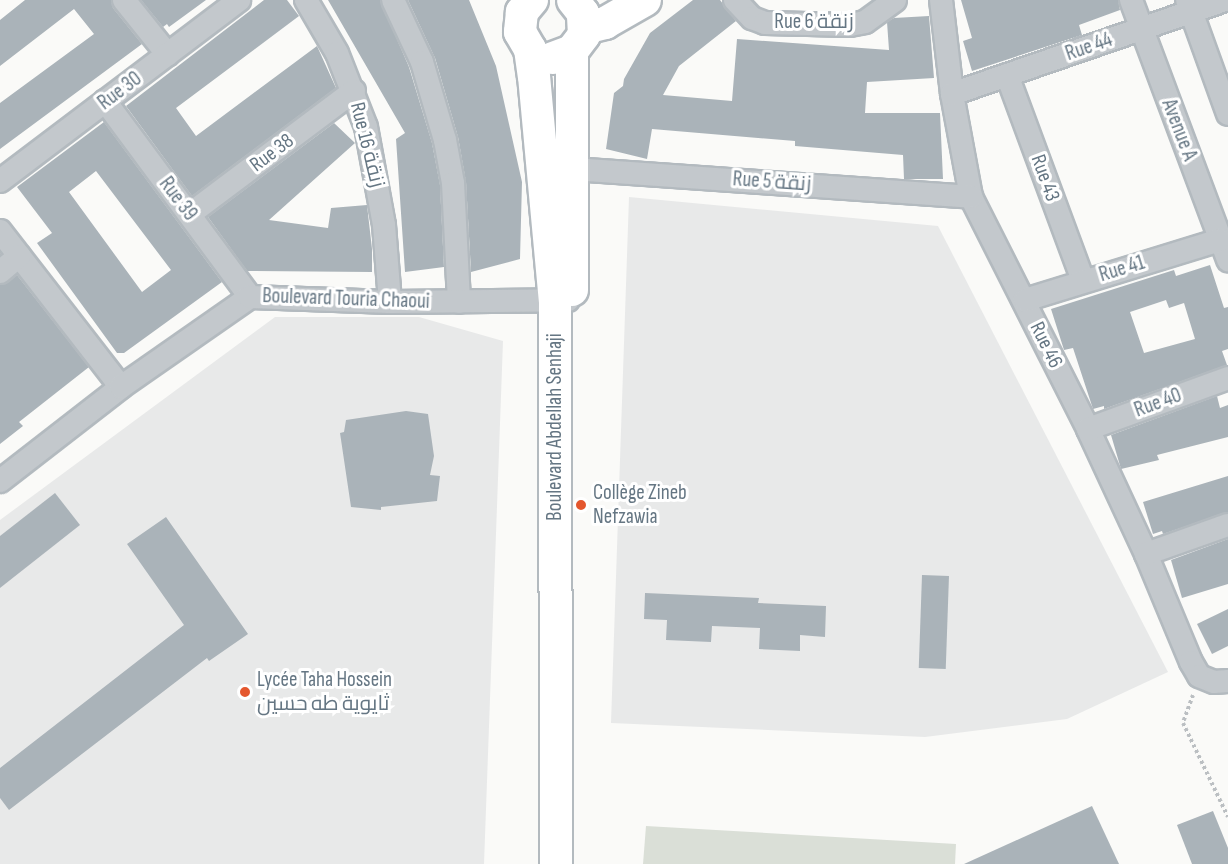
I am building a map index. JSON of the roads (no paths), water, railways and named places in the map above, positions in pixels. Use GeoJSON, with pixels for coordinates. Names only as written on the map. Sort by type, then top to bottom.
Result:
{"type":"FeatureCollection","features":[{"type":"Feature","properties":{"kind":"street"},"geometry":{"type":"LineString","coordinates":[[124,0],[168,55]]}},
{"type":"Feature","properties":{"kind":"street","name":"Rue 30"},"geometry":{"type":"LineString","coordinates":[[0,181],[239,0]]}},
{"type":"Feature","properties":{"kind":"street","name":"Rue 16 زنقة"},"geometry":{"type":"LineString","coordinates":[[306,0],[337,53],[354,91],[366,127],[378,184],[390,302]]}},
{"type":"Feature","properties":{"kind":"street"},"geometry":{"type":"LineString","coordinates":[[393,0],[422,62],[445,140],[453,183],[459,302]]}},
{"type":"Feature","properties":{"kind":"street"},"geometry":{"type":"LineString","coordinates":[[530,49],[541,56],[554,58],[577,20],[605,23],[645,0]]}},
{"type":"Feature","properties":{"kind":"street","name":"Rue 6 زنقة"},"geometry":{"type":"LineString","coordinates":[[735,0],[752,18],[765,23],[850,25],[865,22],[896,0]]}},
{"type":"Feature","properties":{"kind":"street","name":"Rue 46"},"geometry":{"type":"LineString","coordinates":[[941,0],[952,94],[971,197],[1025,300],[1088,429],[1146,554],[1191,662],[1199,676],[1215,682],[1228,681]]}},
{"type":"Feature","properties":{"kind":"street","name":"Avenue A"},"geometry":{"type":"LineString","coordinates":[[1131,0],[1224,250]]}},
{"type":"Feature","properties":{"kind":"street","name":"Rue 44"},"geometry":{"type":"LineString","coordinates":[[952,94],[1141,29],[1189,6],[1225,0]]}},
{"type":"Feature","properties":{"kind":"street","name":"Boulevard Abdellah Senhaji"},"geometry":{"type":"LineString","coordinates":[[521,4],[520,32],[530,49],[564,300],[576,864]]}},
{"type":"Feature","properties":{"kind":"street"},"geometry":{"type":"LineString","coordinates":[[1189,6],[1228,114]]}},
{"type":"Feature","properties":{"kind":"street","name":"Boulevard Abdellah Senhaji"},"geometry":{"type":"LineString","coordinates":[[556,864],[564,300],[573,169],[577,20]]}},
{"type":"Feature","properties":{"kind":"street","name":"Rue 43"},"geometry":{"type":"LineString","coordinates":[[1007,75],[1083,281]]}},
{"type":"Feature","properties":{"kind":"street","name":"Rue 38"},"geometry":{"type":"LineString","coordinates":[[190,214],[354,91]]}},
{"type":"Feature","properties":{"kind":"street","name":"Rue 39"},"geometry":{"type":"LineString","coordinates":[[105,101],[250,297]]}},
{"type":"Feature","properties":{"kind":"street","name":"Rue 5 زنقة"},"geometry":{"type":"LineString","coordinates":[[573,169],[971,197]]}},
{"type":"Feature","properties":{"kind":"street"},"geometry":{"type":"LineString","coordinates":[[0,231],[122,387]]}},
{"type":"Feature","properties":{"kind":"street","name":"Rue 41"},"geometry":{"type":"LineString","coordinates":[[1025,300],[1083,281],[1224,250]]}},
{"type":"Feature","properties":{"kind":"street"},"geometry":{"type":"LineString","coordinates":[[0,272],[19,256]]}},
{"type":"Feature","properties":{"kind":"street","name":"Boulevard Touria Chaoui"},"geometry":{"type":"LineString","coordinates":[[0,481],[122,387],[250,297],[390,302],[564,300]]}},
{"type":"Feature","properties":{"kind":"street","name":"Rue 40"},"geometry":{"type":"LineString","coordinates":[[1088,429],[1228,378]]}},
{"type":"Feature","properties":{"kind":"street"},"geometry":{"type":"LineString","coordinates":[[1146,554],[1228,525]]}},
{"type":"Feature","properties":{"kind":"place","name":"Collège Zineb Nefzawia"},"geometry":{"type":"Point","coordinates":[581,505]}},
{"type":"Feature","properties":{"kind":"place","name":"Lycée Taha Hossein ثايوية طه حسين"},"geometry":{"type":"Point","coordinates":[245,692]}}]}
